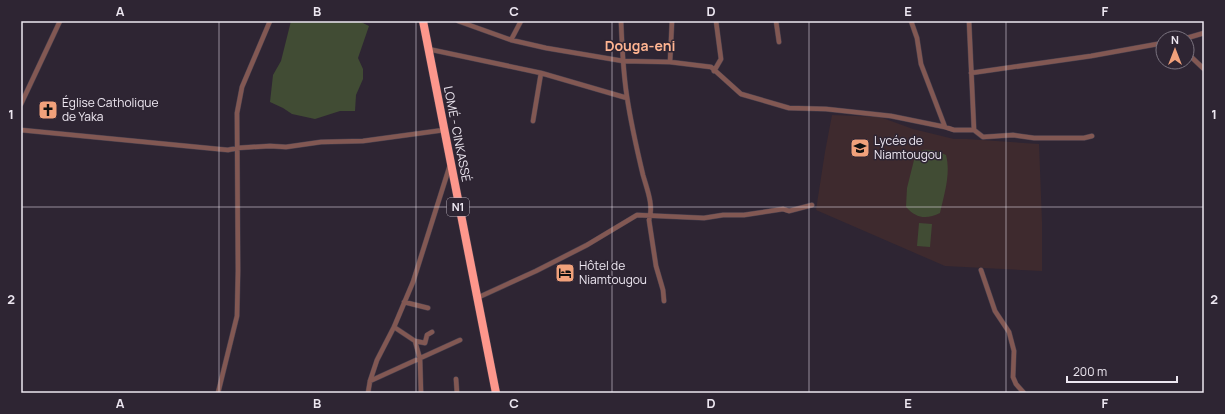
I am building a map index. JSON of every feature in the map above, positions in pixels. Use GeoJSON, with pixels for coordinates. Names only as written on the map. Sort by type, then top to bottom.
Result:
{"type":"FeatureCollection","features":[{"type":"Feature","properties":{"kind":"highway","name":"LOMÉ - CINKASSÉ"},"geometry":{"type":"LineString","coordinates":[[422,21],[496,393]]}},
{"type":"Feature","properties":{"kind":"street"},"geometry":{"type":"LineString","coordinates":[[21,104],[60,21]]}},
{"type":"Feature","properties":{"kind":"street"},"geometry":{"type":"LineString","coordinates":[[218,393],[236,316],[238,270],[236,113],[240,95],[270,21]]}},
{"type":"Feature","properties":{"kind":"street"},"geometry":{"type":"LineString","coordinates":[[458,21],[472,24],[511,40],[546,48],[623,61],[670,62],[710,67],[741,94],[789,108],[826,109],[891,116],[954,130],[974,130],[983,137],[1013,135],[1034,138],[1084,138],[1092,136]]}},
{"type":"Feature","properties":{"kind":"street"},"geometry":{"type":"LineString","coordinates":[[511,40],[520,21]]}},
{"type":"Feature","properties":{"kind":"street"},"geometry":{"type":"LineString","coordinates":[[621,21],[627,98],[639,159],[650,202],[649,220],[654,259],[663,290],[664,301]]}},
{"type":"Feature","properties":{"kind":"street"},"geometry":{"type":"LineString","coordinates":[[670,62],[672,21]]}},
{"type":"Feature","properties":{"kind":"street"},"geometry":{"type":"LineString","coordinates":[[714,71],[721,59],[716,21]]}},
{"type":"Feature","properties":{"kind":"street"},"geometry":{"type":"LineString","coordinates":[[776,21],[779,42]]}},
{"type":"Feature","properties":{"kind":"street"},"geometry":{"type":"LineString","coordinates":[[911,21],[917,38],[921,64],[945,127]]}},
{"type":"Feature","properties":{"kind":"street"},"geometry":{"type":"LineString","coordinates":[[969,21],[974,130]]}},
{"type":"Feature","properties":{"kind":"street"},"geometry":{"type":"LineString","coordinates":[[971,73],[1091,56],[1155,44]]}},
{"type":"Feature","properties":{"kind":"street"},"geometry":{"type":"LineString","coordinates":[[428,50],[541,74],[627,98]]}},
{"type":"Feature","properties":{"kind":"street"},"geometry":{"type":"LineString","coordinates":[[1195,60],[1204,69]]}},
{"type":"Feature","properties":{"kind":"street"},"geometry":{"type":"LineString","coordinates":[[533,121],[541,74]]}},
{"type":"Feature","properties":{"kind":"street"},"geometry":{"type":"LineString","coordinates":[[21,130],[228,150],[237,148],[286,147],[321,142],[363,140],[444,130]]}},
{"type":"Feature","properties":{"kind":"street"},"geometry":{"type":"LineString","coordinates":[[369,393],[370,381],[382,350],[394,327],[413,282],[450,164]]}},
{"type":"Feature","properties":{"kind":"street"},"geometry":{"type":"LineString","coordinates":[[477,298],[536,271],[587,245],[634,216],[650,215],[677,218],[704,218],[723,215],[744,215],[783,209],[789,211],[812,205]]}},
{"type":"Feature","properties":{"kind":"street"},"geometry":{"type":"LineString","coordinates":[[981,270],[995,311],[1009,332],[1014,351],[1013,377],[1016,384],[1024,393]]}},
{"type":"Feature","properties":{"kind":"street"},"geometry":{"type":"LineString","coordinates":[[404,302],[428,308]]}},
{"type":"Feature","properties":{"kind":"street"},"geometry":{"type":"LineString","coordinates":[[394,327],[415,341],[425,343],[427,335],[432,332]]}},
{"type":"Feature","properties":{"kind":"street"},"geometry":{"type":"LineString","coordinates":[[370,381],[460,340]]}},
{"type":"Feature","properties":{"kind":"street"},"geometry":{"type":"LineString","coordinates":[[415,341],[420,359],[421,393]]}},
{"type":"Feature","properties":{"kind":"street"},"geometry":{"type":"LineString","coordinates":[[456,379],[456,393]]}},
{"type":"Feature","properties":{"kind":"shaded area","name":"Lycée de Niamtougou"},"geometry":{"type":"Polygon","coordinates":[[[832,115],[880,117],[913,129],[954,139],[1039,144],[1042,271],[945,266],[816,210],[832,115]]]}},
{"type":"Feature","properties":{"kind":"green space"},"geometry":{"type":"Polygon","coordinates":[[[291,21],[359,21],[369,26],[358,58],[363,69],[363,79],[356,95],[355,111],[340,111],[315,119],[292,114],[270,102],[273,75],[281,61],[291,21]]]}},
{"type":"Feature","properties":{"kind":"green space"},"geometry":{"type":"Polygon","coordinates":[[[923,150],[940,152],[946,155],[948,170],[940,213],[930,217],[917,216],[906,207],[907,188],[915,156],[923,150]]]}},
{"type":"Feature","properties":{"kind":"green space"},"geometry":{"type":"Polygon","coordinates":[[[919,223],[932,224],[930,247],[917,246],[919,223]]]}},
{"type":"Feature","properties":{"kind":"place","name":"Église Catholique de Yaka"},"geometry":{"type":"Point","coordinates":[48,110]}},
{"type":"Feature","properties":{"kind":"place","name":"Lycée de Niamtougou"},"geometry":{"type":"Point","coordinates":[860,148]}},
{"type":"Feature","properties":{"kind":"place","name":"Hôtel de Niamtougou"},"geometry":{"type":"Point","coordinates":[565,273]}},
{"type":"Feature","properties":{"kind":"district","name":"Douga-eni"},"geometry":{"type":"Point","coordinates":[640,46]}}]}
